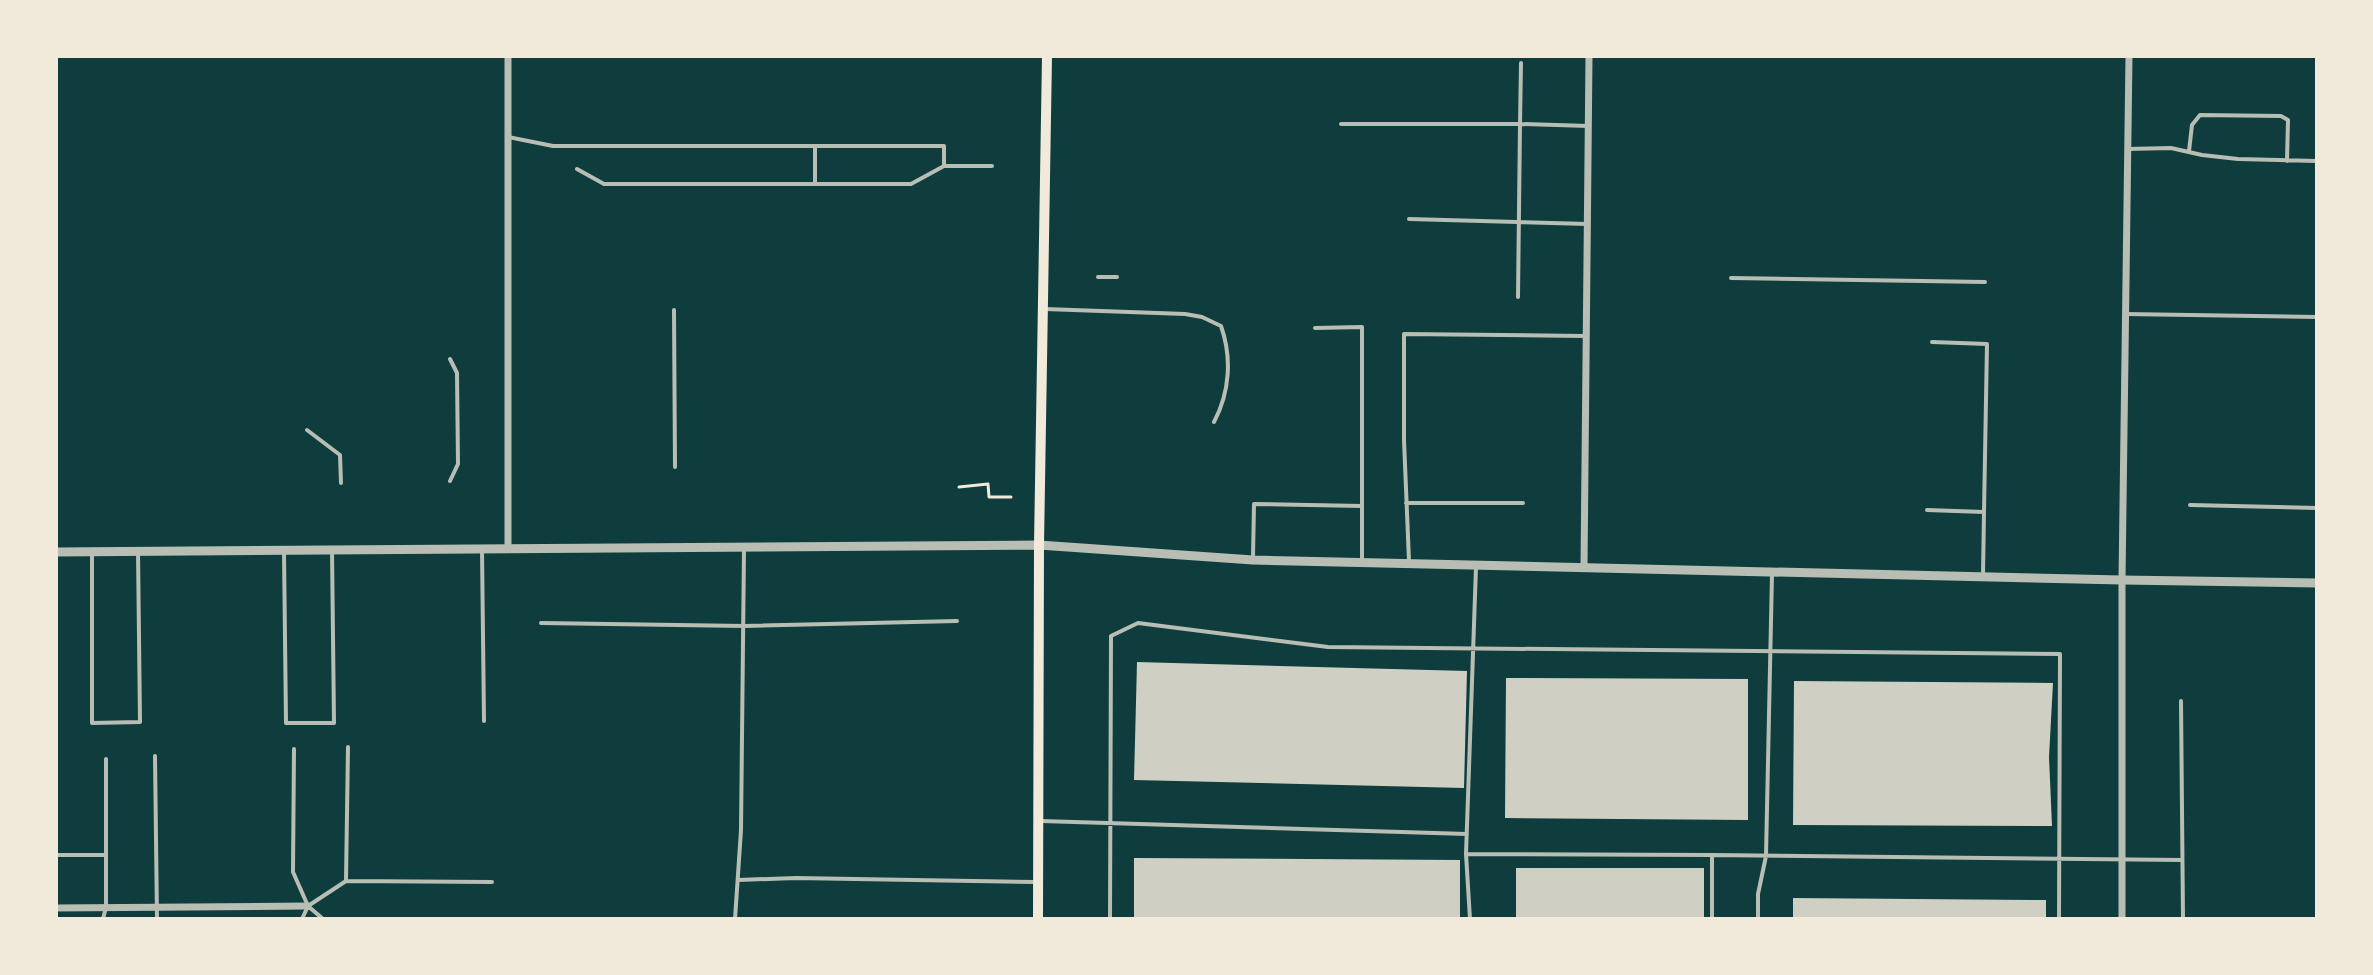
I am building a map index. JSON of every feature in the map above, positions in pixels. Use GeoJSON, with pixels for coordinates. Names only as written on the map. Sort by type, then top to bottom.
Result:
{"type":"FeatureCollection","features":[{"type":"Feature","properties":{"kind":"main road"},"geometry":{"type":"LineString","coordinates":[[1038,919],[1039,545],[1047,56]]}},
{"type":"Feature","properties":{"kind":"street"},"geometry":{"type":"LineString","coordinates":[[508,56],[508,549]]}},
{"type":"Feature","properties":{"kind":"street"},"geometry":{"type":"LineString","coordinates":[[1584,567],[1589,56]]}},
{"type":"Feature","properties":{"kind":"street"},"geometry":{"type":"LineString","coordinates":[[2122,919],[2122,580],[2129,56]]}},
{"type":"Feature","properties":{"kind":"street"},"geometry":{"type":"LineString","coordinates":[[56,552],[1039,545],[1253,560],[2317,583]]}},
{"type":"Feature","properties":{"kind":"street"},"geometry":{"type":"LineString","coordinates":[[56,908],[308,906]]}},
{"type":"Feature","properties":{"kind":"lane"},"geometry":{"type":"LineString","coordinates":[[1518,297],[1521,63]]}},
{"type":"Feature","properties":{"kind":"lane"},"geometry":{"type":"LineString","coordinates":[[2189,152],[2192,125],[2200,115],[2281,116],[2288,120],[2287,161]]}},
{"type":"Feature","properties":{"kind":"lane"},"geometry":{"type":"LineString","coordinates":[[1341,124],[1589,126]]}},
{"type":"Feature","properties":{"kind":"lane"},"geometry":{"type":"LineString","coordinates":[[508,137],[553,146],[944,146],[944,166]]}},
{"type":"Feature","properties":{"kind":"lane"},"geometry":{"type":"LineString","coordinates":[[815,147],[815,184]]}},
{"type":"Feature","properties":{"kind":"lane"},"geometry":{"type":"LineString","coordinates":[[2127,149],[2171,148],[2238,159],[2317,161]]}},
{"type":"Feature","properties":{"kind":"lane"},"geometry":{"type":"LineString","coordinates":[[577,169],[604,184],[911,184],[944,166],[992,166]]}},
{"type":"Feature","properties":{"kind":"lane"},"geometry":{"type":"LineString","coordinates":[[1409,219],[1588,224]]}},
{"type":"Feature","properties":{"kind":"lane"},"geometry":{"type":"LineString","coordinates":[[1098,277],[1117,277]]}},
{"type":"Feature","properties":{"kind":"lane"},"geometry":{"type":"LineString","coordinates":[[1731,278],[1985,282]]}},
{"type":"Feature","properties":{"kind":"lane"},"geometry":{"type":"LineString","coordinates":[[1043,309],[1185,314],[1202,317],[1221,326],[1227,342],[1228,377],[1221,409],[1214,422]]}},
{"type":"Feature","properties":{"kind":"lane"},"geometry":{"type":"LineString","coordinates":[[674,310],[675,467]]}},
{"type":"Feature","properties":{"kind":"lane"},"geometry":{"type":"LineString","coordinates":[[2125,314],[2317,317]]}},
{"type":"Feature","properties":{"kind":"lane"},"geometry":{"type":"LineString","coordinates":[[1315,328],[1362,327],[1362,562]]}},
{"type":"Feature","properties":{"kind":"lane"},"geometry":{"type":"LineString","coordinates":[[1409,563],[1404,334],[1587,336]]}},
{"type":"Feature","properties":{"kind":"lane"},"geometry":{"type":"LineString","coordinates":[[1932,342],[1987,344],[1983,577]]}},
{"type":"Feature","properties":{"kind":"lane"},"geometry":{"type":"LineString","coordinates":[[450,359],[457,373],[458,464],[450,481]]}},
{"type":"Feature","properties":{"kind":"lane"},"geometry":{"type":"LineString","coordinates":[[307,430],[340,455],[341,483]]}},
{"type":"Feature","properties":{"kind":"lane"},"geometry":{"type":"LineString","coordinates":[[1406,503],[1523,503]]}},
{"type":"Feature","properties":{"kind":"lane"},"geometry":{"type":"LineString","coordinates":[[1253,560],[1254,504],[1362,506]]}},
{"type":"Feature","properties":{"kind":"lane"},"geometry":{"type":"LineString","coordinates":[[2190,505],[2317,508]]}},
{"type":"Feature","properties":{"kind":"lane"},"geometry":{"type":"LineString","coordinates":[[1927,510],[1984,512]]}},
{"type":"Feature","properties":{"kind":"lane"},"geometry":{"type":"LineString","coordinates":[[735,919],[741,830],[744,548]]}},
{"type":"Feature","properties":{"kind":"lane"},"geometry":{"type":"LineString","coordinates":[[284,550],[286,723],[334,723],[332,550]]}},
{"type":"Feature","properties":{"kind":"lane"},"geometry":{"type":"LineString","coordinates":[[482,550],[484,721]]}},
{"type":"Feature","properties":{"kind":"lane"},"geometry":{"type":"LineString","coordinates":[[92,552],[92,723],[140,722],[138,551]]}},
{"type":"Feature","properties":{"kind":"lane"},"geometry":{"type":"LineString","coordinates":[[1470,919],[1466,854],[1476,565]]}},
{"type":"Feature","properties":{"kind":"lane"},"geometry":{"type":"LineString","coordinates":[[1758,919],[1758,894],[1766,856],[1772,572]]}},
{"type":"Feature","properties":{"kind":"lane"},"geometry":{"type":"LineString","coordinates":[[541,623],[745,626],[957,621]]}},
{"type":"Feature","properties":{"kind":"lane"},"geometry":{"type":"LineString","coordinates":[[1110,919],[1111,636],[1138,623],[1328,647],[2060,654],[2059,919]]}},
{"type":"Feature","properties":{"kind":"lane"},"geometry":{"type":"LineString","coordinates":[[2181,701],[2183,919]]}},
{"type":"Feature","properties":{"kind":"lane"},"geometry":{"type":"LineString","coordinates":[[346,881],[348,747]]}},
{"type":"Feature","properties":{"kind":"lane"},"geometry":{"type":"LineString","coordinates":[[294,749],[293,872],[308,906],[323,919]]}},
{"type":"Feature","properties":{"kind":"lane"},"geometry":{"type":"LineString","coordinates":[[155,756],[157,919]]}},
{"type":"Feature","properties":{"kind":"lane"},"geometry":{"type":"LineString","coordinates":[[103,919],[106,907],[106,759]]}},
{"type":"Feature","properties":{"kind":"lane"},"geometry":{"type":"LineString","coordinates":[[1038,821],[1467,834]]}},
{"type":"Feature","properties":{"kind":"lane"},"geometry":{"type":"LineString","coordinates":[[1466,854],[2182,860]]}},
{"type":"Feature","properties":{"kind":"lane"},"geometry":{"type":"LineString","coordinates":[[56,855],[106,855]]}},
{"type":"Feature","properties":{"kind":"lane"},"geometry":{"type":"LineString","coordinates":[[1712,855],[1712,919]]}},
{"type":"Feature","properties":{"kind":"lane"},"geometry":{"type":"LineString","coordinates":[[738,880],[1038,882]]}},
{"type":"Feature","properties":{"kind":"lane"},"geometry":{"type":"LineString","coordinates":[[302,919],[308,906],[346,881],[492,882]]}},
{"type":"Feature","properties":{"kind":"path"},"geometry":{"type":"LineString","coordinates":[[959,487],[988,484],[989,497],[1011,497]]}},
{"type":"Feature","properties":{"kind":"building"},"geometry":{"type":"Polygon","coordinates":[[[1137,662],[1467,671],[1464,788],[1134,780],[1137,662]]]}},
{"type":"Feature","properties":{"kind":"building"},"geometry":{"type":"Polygon","coordinates":[[[1506,678],[1748,679],[1748,820],[1505,818],[1506,678]]]}},
{"type":"Feature","properties":{"kind":"building"},"geometry":{"type":"Polygon","coordinates":[[[1794,681],[2053,683],[2049,757],[2052,826],[1793,825],[1794,681]]]}},
{"type":"Feature","properties":{"kind":"building"},"geometry":{"type":"Polygon","coordinates":[[[1134,858],[1460,860],[1460,919],[1134,919],[1134,858]]]}},
{"type":"Feature","properties":{"kind":"building"},"geometry":{"type":"Polygon","coordinates":[[[1516,868],[1704,868],[1704,919],[1516,919],[1516,868]]]}},
{"type":"Feature","properties":{"kind":"building"},"geometry":{"type":"Polygon","coordinates":[[[1793,898],[2046,900],[2046,919],[1793,919],[1793,898]]]}}]}
